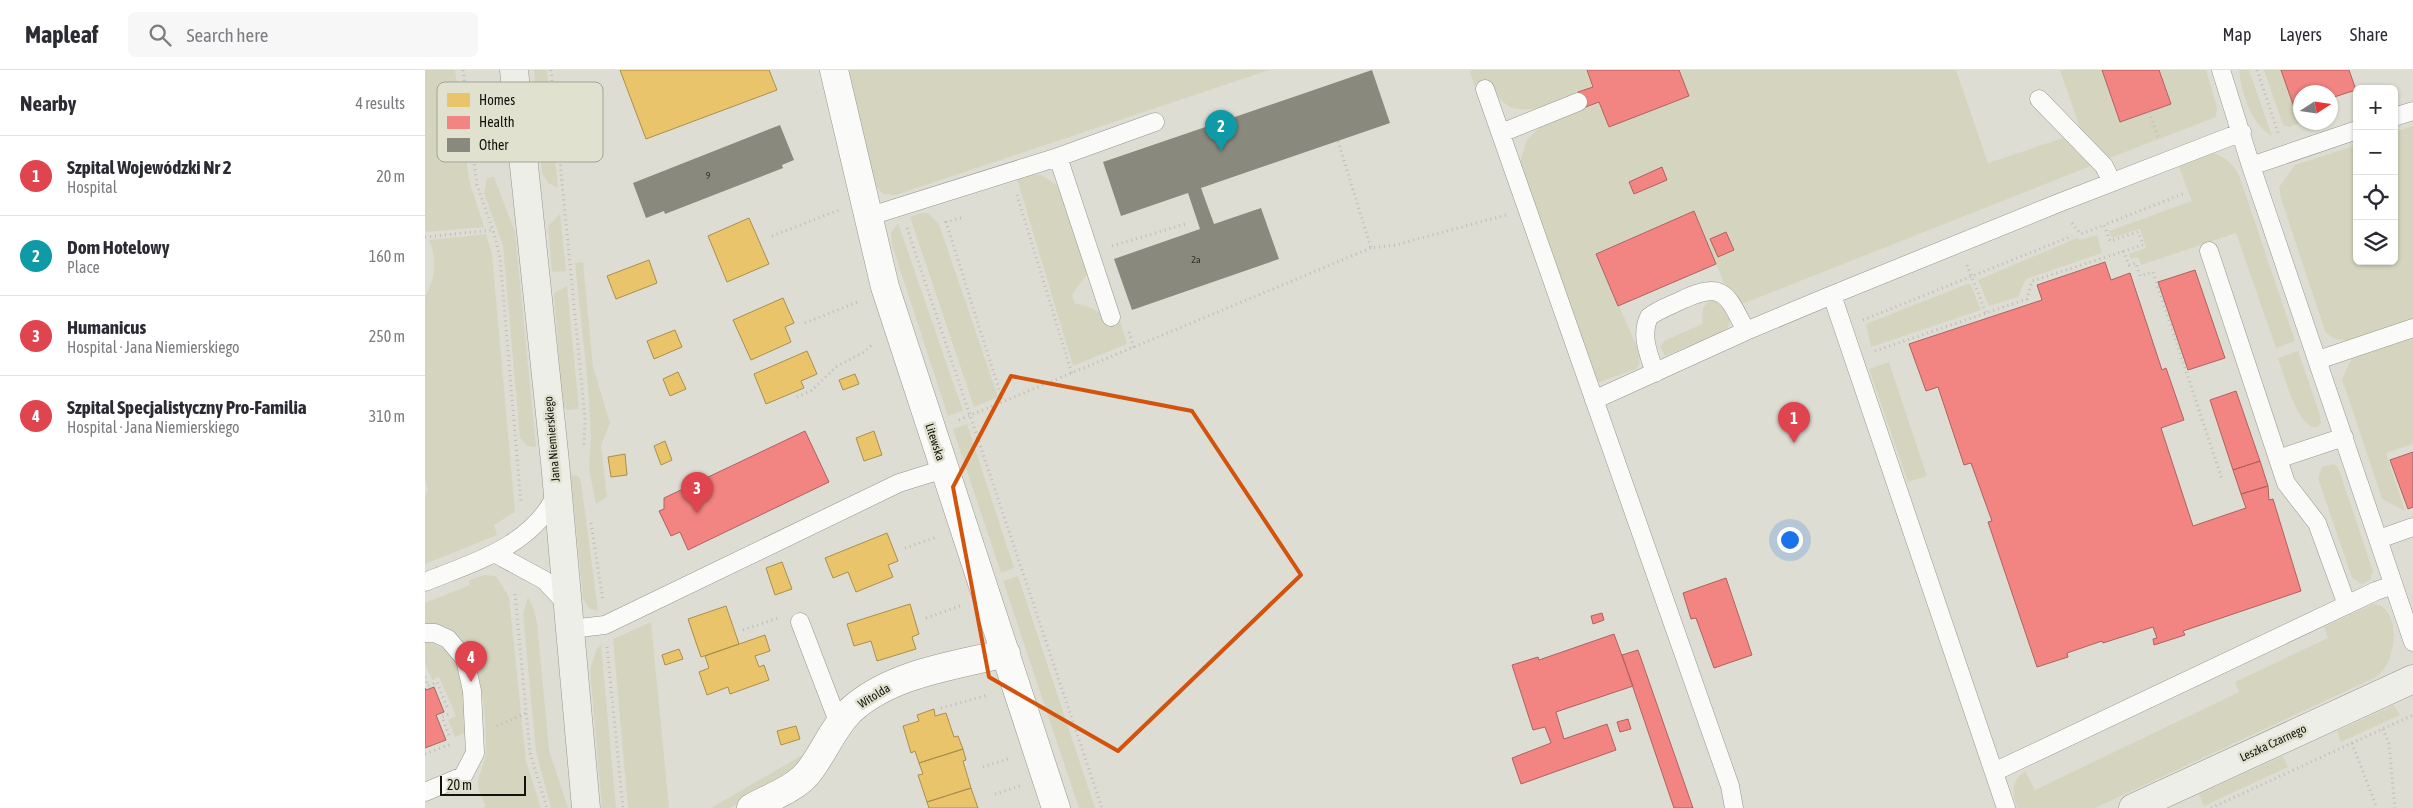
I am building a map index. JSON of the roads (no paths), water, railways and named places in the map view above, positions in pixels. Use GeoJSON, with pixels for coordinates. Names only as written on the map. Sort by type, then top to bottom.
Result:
{"type":"FeatureCollection","features":[{"type":"Feature","properties":{"kind":"street","name":"Litewska"},"geometry":{"type":"LineString","coordinates":[[834,70],[865,209],[887,292],[1056,808]]}},
{"type":"Feature","properties":{"kind":"street","name":"Jana Niemierskiego"},"geometry":{"type":"LineString","coordinates":[[525,162],[586,808]]}},
{"type":"Feature","properties":{"kind":"street","name":"Witolda"},"geometry":{"type":"LineString","coordinates":[[751,808],[806,776],[839,724],[849,712],[868,697],[894,684],[930,672],[1006,653]]}},
{"type":"Feature","properties":{"kind":"street","name":"Leszka Czarnego"},"geometry":{"type":"LineString","coordinates":[[2133,808],[2413,679]]}},
{"type":"Feature","properties":{"kind":"lane"},"geometry":{"type":"LineString","coordinates":[[2221,70],[2242,132],[2251,166],[2413,642]]}},
{"type":"Feature","properties":{"kind":"lane"},"geometry":{"type":"LineString","coordinates":[[1485,89],[1525,208],[1731,786],[1734,808]]}},
{"type":"Feature","properties":{"kind":"lane"},"geometry":{"type":"LineString","coordinates":[[2039,99],[2104,166],[2113,182]]}},
{"type":"Feature","properties":{"kind":"lane"},"geometry":{"type":"LineString","coordinates":[[1501,133],[1578,102]]}},
{"type":"Feature","properties":{"kind":"lane"},"geometry":{"type":"LineString","coordinates":[[2398,117],[2413,111]]}},
{"type":"Feature","properties":{"kind":"lane"},"geometry":{"type":"LineString","coordinates":[[865,209],[900,206],[1058,157],[1155,122]]}},
{"type":"Feature","properties":{"kind":"lane"},"geometry":{"type":"LineString","coordinates":[[2251,166],[2353,131]]}},
{"type":"Feature","properties":{"kind":"lane"},"geometry":{"type":"LineString","coordinates":[[1594,400],[1746,331],[1832,295],[2242,132]]}},
{"type":"Feature","properties":{"kind":"lane"},"geometry":{"type":"LineString","coordinates":[[1058,157],[1111,317]]}},
{"type":"Feature","properties":{"kind":"lane"},"geometry":{"type":"LineString","coordinates":[[2209,251],[2287,483],[2317,523],[2347,606]]}},
{"type":"Feature","properties":{"kind":"lane"},"geometry":{"type":"LineString","coordinates":[[1655,373],[1645,338],[1646,323],[1649,317],[1699,292],[1711,290],[1721,293],[1732,304],[1746,331]]}},
{"type":"Feature","properties":{"kind":"lane"},"geometry":{"type":"LineString","coordinates":[[1832,295],[2006,808]]}},
{"type":"Feature","properties":{"kind":"lane"},"geometry":{"type":"LineString","coordinates":[[2318,360],[2413,328]]}},
{"type":"Feature","properties":{"kind":"lane"},"geometry":{"type":"LineString","coordinates":[[2278,459],[2344,437]]}},
{"type":"Feature","properties":{"kind":"lane"},"geometry":{"type":"LineString","coordinates":[[497,554],[544,580],[569,616],[605,624],[899,483],[944,469]]}},
{"type":"Feature","properties":{"kind":"lane"},"geometry":{"type":"LineString","coordinates":[[425,582],[497,554],[542,518],[550,508],[557,492]]}},
{"type":"Feature","properties":{"kind":"lane"},"geometry":{"type":"LineString","coordinates":[[2379,539],[2413,527]]}},
{"type":"Feature","properties":{"kind":"lane"},"geometry":{"type":"LineString","coordinates":[[1994,772],[2393,585]]}},
{"type":"Feature","properties":{"kind":"lane"},"geometry":{"type":"LineString","coordinates":[[793,619],[839,724]]}},
{"type":"Feature","properties":{"kind":"lane"},"geometry":{"type":"LineString","coordinates":[[425,633],[435,633],[448,639],[465,659],[472,691],[475,753],[463,776],[425,792]]}},
{"type":"Feature","properties":{"kind":"place","name":"Dom Hotelowy"},"geometry":{"type":"Point","coordinates":[1221,151]}},
{"type":"Feature","properties":{"kind":"place","name":"Szpital Wojewódzki Nr 2"},"geometry":{"type":"Point","coordinates":[1794,443]}},
{"type":"Feature","properties":{"kind":"place","name":"Humanicus"},"geometry":{"type":"Point","coordinates":[697,513]}},
{"type":"Feature","properties":{"kind":"place","name":"Szpital Specjalistyczny Pro-Familia"},"geometry":{"type":"Point","coordinates":[471,682]}}]}
